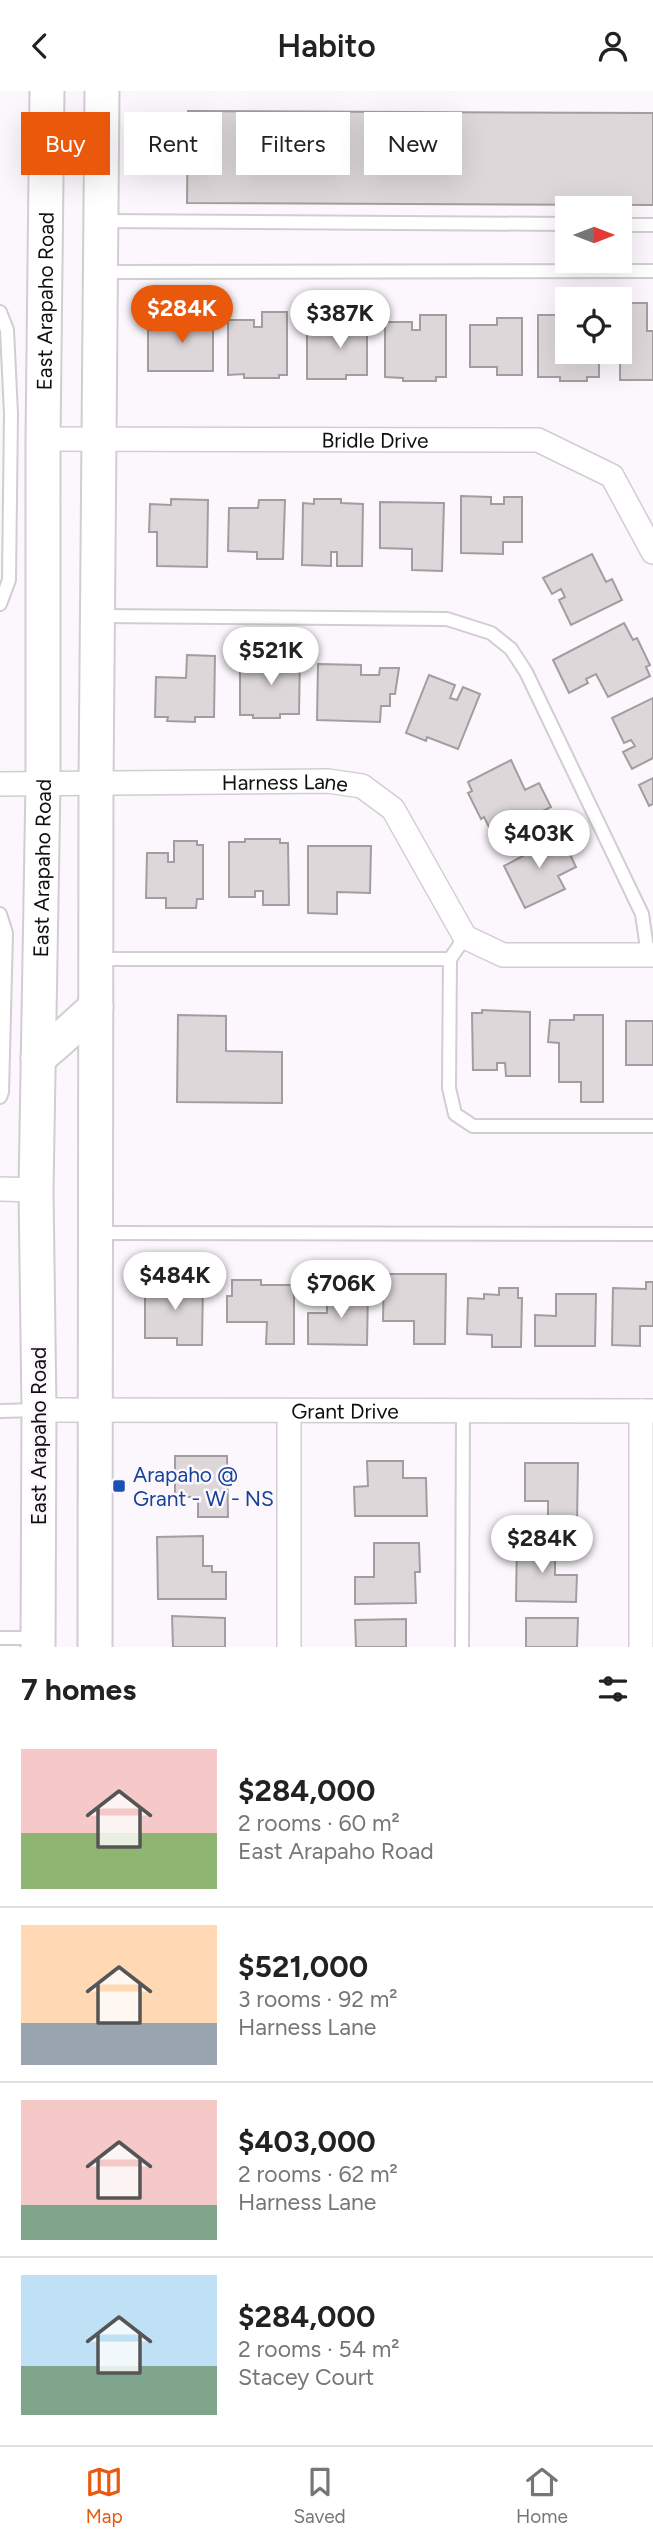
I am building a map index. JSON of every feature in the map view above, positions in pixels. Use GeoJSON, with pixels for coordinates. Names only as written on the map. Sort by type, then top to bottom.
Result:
{"type":"FeatureCollection","features":[{"type":"Feature","properties":{"kind":"main road","name":"East Arapaho Road"},"geometry":{"type":"LineString","coordinates":[[38,1642],[36,1190],[43,783],[47,91]]}},
{"type":"Feature","properties":{"kind":"main road"},"geometry":{"type":"LineString","coordinates":[[94,1647],[96,783],[102,91]]}},
{"type":"Feature","properties":{"kind":"main road"},"geometry":{"type":"LineString","coordinates":[[38,1058],[61,1041],[73,1026],[96,1007]]}},
{"type":"Feature","properties":{"kind":"street","name":"Bridle Drive"},"geometry":{"type":"LineString","coordinates":[[43,439],[538,440],[612,476],[653,552]]}},
{"type":"Feature","properties":{"kind":"street","name":"Harness Lane"},"geometry":{"type":"LineString","coordinates":[[0,784],[328,781],[362,786],[393,809],[465,937]]}},
{"type":"Feature","properties":{"kind":"street"},"geometry":{"type":"LineString","coordinates":[[465,937],[503,955],[650,955]]}},
{"type":"Feature","properties":{"kind":"street"},"geometry":{"type":"LineString","coordinates":[[0,1189],[36,1190]]}},
{"type":"Feature","properties":{"kind":"street","name":"Grant Drive"},"geometry":{"type":"LineString","coordinates":[[39,1410],[647,1411]]}},
{"type":"Feature","properties":{"kind":"street"},"geometry":{"type":"LineString","coordinates":[[641,1647],[647,1411]]}},
{"type":"Feature","properties":{"kind":"street"},"geometry":{"type":"LineString","coordinates":[[289,1412],[289,1647]]}},
{"type":"Feature","properties":{"kind":"lane"},"geometry":{"type":"LineString","coordinates":[[101,221],[555,224]]}},
{"type":"Feature","properties":{"kind":"lane"},"geometry":{"type":"LineString","coordinates":[[632,225],[653,225]]}},
{"type":"Feature","properties":{"kind":"lane"},"geometry":{"type":"LineString","coordinates":[[100,272],[653,271]]}},
{"type":"Feature","properties":{"kind":"lane"},"geometry":{"type":"LineString","coordinates":[[0,312],[7,330],[11,414],[9,580],[0,604]]}},
{"type":"Feature","properties":{"kind":"lane"},"geometry":{"type":"LineString","coordinates":[[97,616],[447,619],[491,633],[511,649],[519,660],[561,744],[642,914],[650,955]]}},
{"type":"Feature","properties":{"kind":"lane"},"geometry":{"type":"LineString","coordinates":[[0,914],[6,933],[0,1097]]}},
{"type":"Feature","properties":{"kind":"lane"},"geometry":{"type":"LineString","coordinates":[[465,937],[450,959],[449,1088],[455,1114],[473,1126],[653,1126]]}},
{"type":"Feature","properties":{"kind":"lane"},"geometry":{"type":"LineString","coordinates":[[96,959],[450,959]]}},
{"type":"Feature","properties":{"kind":"lane"},"geometry":{"type":"LineString","coordinates":[[96,1233],[653,1234]]}},
{"type":"Feature","properties":{"kind":"lane"},"geometry":{"type":"LineString","coordinates":[[0,1411],[39,1410]]}},
{"type":"Feature","properties":{"kind":"lane"},"geometry":{"type":"LineString","coordinates":[[462,1647],[463,1412]]}},
{"type":"Feature","properties":{"kind":"lane"},"geometry":{"type":"LineString","coordinates":[[0,1638],[38,1642]]}},
{"type":"Feature","properties":{"kind":"building"},"geometry":{"type":"Polygon","coordinates":[[[188,111],[420,112],[364,112],[364,175],[462,175],[462,112],[653,113],[653,205],[632,205],[632,196],[555,196],[555,205],[187,203],[187,175],[222,175],[222,112],[188,111]]]}},
{"type":"Feature","properties":{"kind":"building"},"geometry":{"type":"Polygon","coordinates":[[[632,303],[647,303],[647,331],[653,331],[653,380],[620,380],[620,364],[632,364],[632,303]]]}},
{"type":"Feature","properties":{"kind":"building"},"geometry":{"type":"Polygon","coordinates":[[[171,310],[182,310],[182,317],[213,317],[213,371],[148,371],[148,330],[168,330],[171,310]]]}},
{"type":"Feature","properties":{"kind":"building"},"geometry":{"type":"Polygon","coordinates":[[[342,311],[367,311],[367,375],[346,375],[346,379],[307,379],[307,334],[342,334],[342,311]]]}},
{"type":"Feature","properties":{"kind":"building"},"geometry":{"type":"Polygon","coordinates":[[[262,312],[287,312],[287,375],[279,375],[279,378],[244,378],[244,374],[228,375],[228,320],[254,320],[254,327],[262,327],[262,312]]]}},
{"type":"Feature","properties":{"kind":"building"},"geometry":{"type":"Polygon","coordinates":[[[420,315],[446,315],[446,377],[436,377],[436,381],[403,381],[403,378],[385,377],[385,322],[412,322],[412,330],[420,330],[420,315]]]}},
{"type":"Feature","properties":{"kind":"building"},"geometry":{"type":"Polygon","coordinates":[[[538,315],[555,315],[555,364],[599,364],[599,377],[587,377],[587,381],[560,381],[560,377],[538,377],[538,315]]]}},
{"type":"Feature","properties":{"kind":"building"},"geometry":{"type":"Polygon","coordinates":[[[497,318],[522,318],[522,375],[497,375],[497,367],[470,367],[470,325],[497,325],[497,318]]]}},
{"type":"Feature","properties":{"kind":"building"},"geometry":{"type":"Polygon","coordinates":[[[461,496],[491,497],[491,504],[504,504],[504,497],[522,497],[522,542],[503,542],[503,554],[461,553],[461,496]]]}},
{"type":"Feature","properties":{"kind":"building"},"geometry":{"type":"Polygon","coordinates":[[[171,499],[208,500],[207,567],[157,566],[157,532],[149,532],[150,504],[171,505],[171,499]]]}},
{"type":"Feature","properties":{"kind":"building"},"geometry":{"type":"Polygon","coordinates":[[[314,499],[341,499],[341,503],[363,504],[362,566],[337,566],[337,552],[331,552],[331,566],[302,565],[303,503],[314,504],[314,499]]]}},
{"type":"Feature","properties":{"kind":"building"},"geometry":{"type":"Polygon","coordinates":[[[259,500],[285,500],[283,559],[257,559],[257,552],[228,551],[229,508],[258,508],[259,500]]]}},
{"type":"Feature","properties":{"kind":"building"},"geometry":{"type":"Polygon","coordinates":[[[380,502],[444,503],[442,571],[412,570],[412,549],[380,548],[380,502]]]}},
{"type":"Feature","properties":{"kind":"building"},"geometry":{"type":"Polygon","coordinates":[[[592,554],[606,582],[612,579],[622,600],[571,625],[559,600],[565,597],[561,589],[552,594],[543,578],[592,554]]]}},
{"type":"Feature","properties":{"kind":"building"},"geometry":{"type":"Polygon","coordinates":[[[624,623],[633,640],[637,638],[650,665],[646,667],[650,676],[608,697],[596,674],[586,679],[588,683],[569,693],[553,660],[624,623]]]}},
{"type":"Feature","properties":{"kind":"building"},"geometry":{"type":"Polygon","coordinates":[[[277,652],[300,653],[299,714],[280,714],[280,718],[240,715],[240,666],[252,666],[252,662],[276,662],[277,652]]]}},
{"type":"Feature","properties":{"kind":"building"},"geometry":{"type":"Polygon","coordinates":[[[187,655],[215,656],[214,717],[195,717],[195,722],[167,721],[168,717],[155,717],[156,677],[186,678],[187,655]]]}},
{"type":"Feature","properties":{"kind":"building"},"geometry":{"type":"Polygon","coordinates":[[[318,664],[361,665],[361,675],[379,675],[380,668],[399,668],[395,694],[390,694],[390,706],[381,706],[380,722],[317,720],[318,664]]]}},
{"type":"Feature","properties":{"kind":"building"},"geometry":{"type":"Polygon","coordinates":[[[429,675],[455,685],[450,698],[457,700],[463,687],[480,694],[458,749],[427,737],[426,741],[406,733],[429,675]]]}},
{"type":"Feature","properties":{"kind":"building"},"geometry":{"type":"Polygon","coordinates":[[[653,698],[653,758],[632,769],[623,752],[635,746],[631,740],[624,743],[612,718],[653,698]]]}},
{"type":"Feature","properties":{"kind":"building"},"geometry":{"type":"Polygon","coordinates":[[[511,760],[525,790],[539,783],[551,807],[493,835],[484,817],[481,819],[468,793],[472,791],[468,782],[511,760]]]}},
{"type":"Feature","properties":{"kind":"building"},"geometry":{"type":"Polygon","coordinates":[[[653,778],[653,804],[649,806],[639,785],[653,778]]]}},
{"type":"Feature","properties":{"kind":"building"},"geometry":{"type":"Polygon","coordinates":[[[549,832],[557,850],[566,846],[576,867],[558,876],[565,889],[525,908],[504,866],[523,856],[519,847],[549,832]]]}},
{"type":"Feature","properties":{"kind":"building"},"geometry":{"type":"Polygon","coordinates":[[[245,839],[280,839],[280,843],[288,843],[289,905],[263,905],[263,891],[255,891],[255,897],[229,897],[229,842],[245,842],[245,839]]]}},
{"type":"Feature","properties":{"kind":"building"},"geometry":{"type":"Polygon","coordinates":[[[174,841],[197,841],[197,845],[203,845],[203,899],[197,899],[196,908],[166,908],[166,898],[146,898],[147,853],[168,853],[168,862],[174,862],[174,841]]]}},
{"type":"Feature","properties":{"kind":"building"},"geometry":{"type":"Polygon","coordinates":[[[308,846],[371,846],[370,893],[337,892],[337,914],[308,913],[308,846]]]}},
{"type":"Feature","properties":{"kind":"building"},"geometry":{"type":"Polygon","coordinates":[[[482,1010],[530,1012],[530,1076],[506,1076],[505,1063],[497,1063],[497,1070],[473,1070],[472,1013],[482,1013],[482,1010]]]}},
{"type":"Feature","properties":{"kind":"building"},"geometry":{"type":"Polygon","coordinates":[[[178,1015],[226,1016],[226,1051],[282,1052],[282,1103],[177,1102],[178,1015]]]}},
{"type":"Feature","properties":{"kind":"building"},"geometry":{"type":"Polygon","coordinates":[[[574,1015],[603,1015],[603,1102],[581,1102],[581,1082],[559,1082],[559,1043],[548,1042],[550,1020],[574,1020],[574,1015]]]}},
{"type":"Feature","properties":{"kind":"building"},"geometry":{"type":"Polygon","coordinates":[[[626,1021],[653,1021],[653,1065],[626,1065],[626,1021]]]}},
{"type":"Feature","properties":{"kind":"building"},"geometry":{"type":"Polygon","coordinates":[[[384,1274],[446,1274],[445,1344],[414,1344],[414,1321],[383,1321],[384,1274]]]}},
{"type":"Feature","properties":{"kind":"building"},"geometry":{"type":"Polygon","coordinates":[[[232,1280],[261,1280],[261,1285],[294,1285],[294,1344],[266,1344],[267,1322],[227,1322],[227,1296],[232,1296],[232,1280]]]}},
{"type":"Feature","properties":{"kind":"building"},"geometry":{"type":"Polygon","coordinates":[[[145,1282],[203,1283],[202,1345],[177,1345],[177,1338],[145,1338],[145,1282]]]}},
{"type":"Feature","properties":{"kind":"building"},"geometry":{"type":"Polygon","coordinates":[[[646,1282],[653,1282],[653,1326],[640,1326],[640,1346],[612,1345],[613,1288],[646,1289],[646,1282]]]}},
{"type":"Feature","properties":{"kind":"building"},"geometry":{"type":"Polygon","coordinates":[[[499,1288],[518,1288],[518,1298],[522,1298],[521,1347],[492,1347],[492,1335],[467,1334],[468,1298],[484,1299],[484,1294],[499,1295],[499,1288]]]}},
{"type":"Feature","properties":{"kind":"building"},"geometry":{"type":"Polygon","coordinates":[[[327,1291],[368,1291],[367,1345],[308,1344],[308,1313],[327,1313],[327,1291]]]}},
{"type":"Feature","properties":{"kind":"building"},"geometry":{"type":"Polygon","coordinates":[[[556,1294],[596,1294],[595,1346],[535,1346],[535,1315],[556,1316],[556,1294]]]}},
{"type":"Feature","properties":{"kind":"building"},"geometry":{"type":"Polygon","coordinates":[[[175,1456],[227,1456],[228,1517],[198,1517],[198,1497],[175,1497],[175,1456]]]}},
{"type":"Feature","properties":{"kind":"building"},"geometry":{"type":"Polygon","coordinates":[[[367,1461],[403,1461],[403,1478],[426,1478],[427,1516],[355,1516],[354,1487],[368,1486],[367,1461]]]}},
{"type":"Feature","properties":{"kind":"building"},"geometry":{"type":"Polygon","coordinates":[[[525,1463],[578,1463],[577,1523],[548,1523],[548,1501],[525,1501],[525,1463]]]}},
{"type":"Feature","properties":{"kind":"building"},"geometry":{"type":"Polygon","coordinates":[[[203,1536],[203,1566],[212,1566],[212,1572],[226,1572],[226,1599],[158,1599],[157,1537],[203,1536]]]}},
{"type":"Feature","properties":{"kind":"building"},"geometry":{"type":"Polygon","coordinates":[[[517,1541],[555,1541],[555,1575],[577,1575],[576,1602],[516,1601],[517,1541]]]}},
{"type":"Feature","properties":{"kind":"building"},"geometry":{"type":"Polygon","coordinates":[[[374,1543],[419,1543],[420,1572],[415,1572],[416,1603],[355,1604],[355,1577],[374,1577],[374,1543]]]}},
{"type":"Feature","properties":{"kind":"building"},"geometry":{"type":"Polygon","coordinates":[[[172,1616],[225,1618],[225,1647],[173,1647],[172,1616]]]}},
{"type":"Feature","properties":{"kind":"building"},"geometry":{"type":"Polygon","coordinates":[[[526,1618],[578,1618],[577,1647],[526,1647],[526,1618]]]}},
{"type":"Feature","properties":{"kind":"building"},"geometry":{"type":"Polygon","coordinates":[[[406,1619],[406,1647],[356,1647],[355,1620],[406,1619]]]}},
{"type":"Feature","properties":{"kind":"place","name":"Arapaho @ Grant - W - NS"},"geometry":{"type":"Point","coordinates":[119,1486]}}]}
